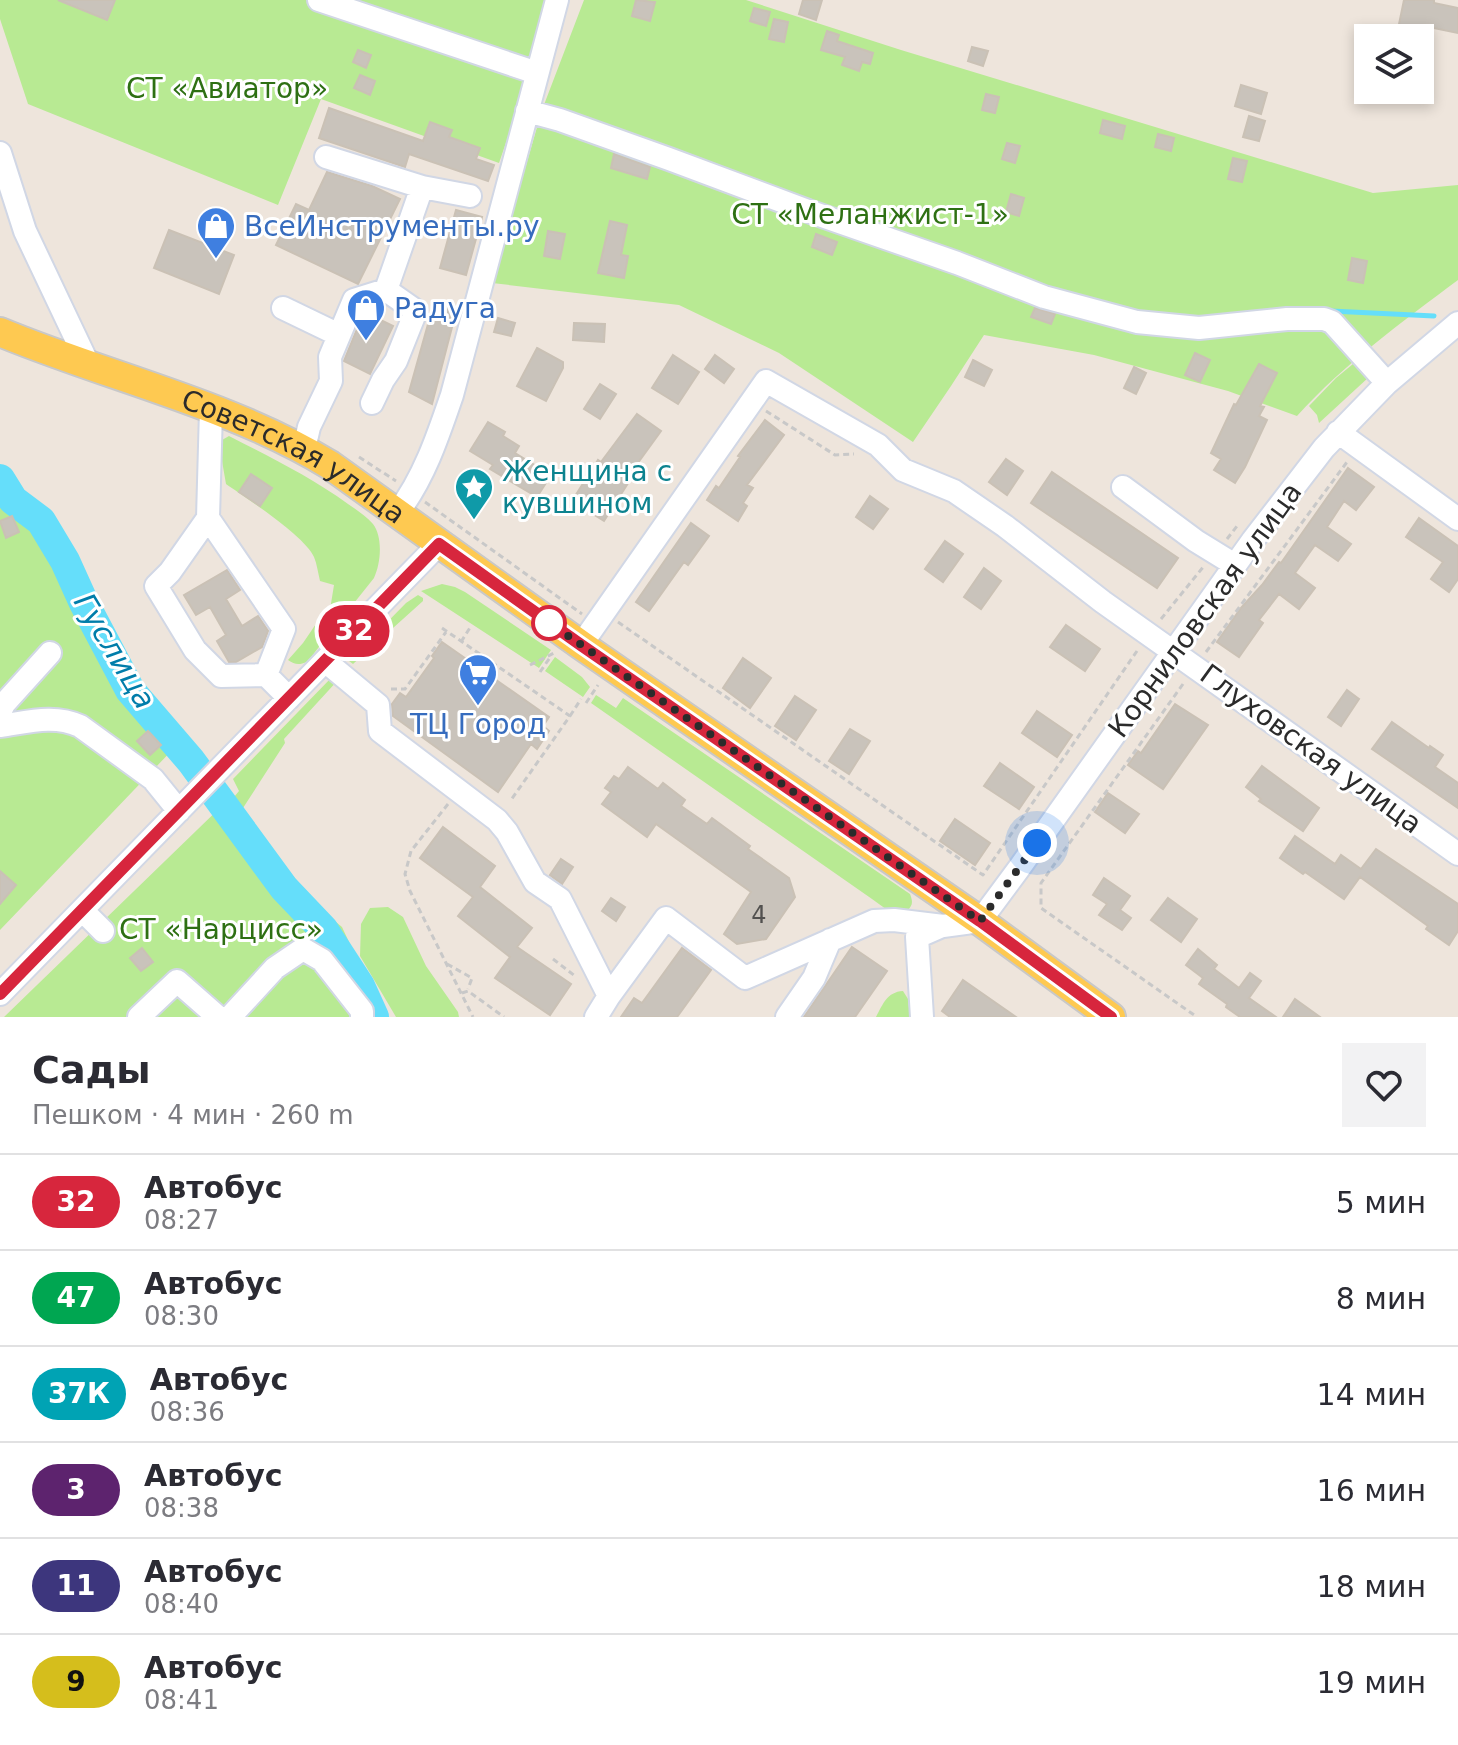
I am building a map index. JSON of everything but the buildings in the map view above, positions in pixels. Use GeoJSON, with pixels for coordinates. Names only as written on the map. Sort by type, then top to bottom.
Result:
{"type":"FeatureCollection","features":[{"type":"Feature","properties":{"kind":"main road","name":"Советская улица"},"geometry":{"type":"LineString","coordinates":[[0,332],[211,410],[304,449],[353,479],[581,645],[980,921],[1111,1017]]}},
{"type":"Feature","properties":{"kind":"street"},"geometry":{"type":"LineString","coordinates":[[319,0],[537,73]]}},
{"type":"Feature","properties":{"kind":"street"},"geometry":{"type":"LineString","coordinates":[[398,512],[413,493],[438,438],[452,395],[557,0]]}},
{"type":"Feature","properties":{"kind":"street"},"geometry":{"type":"LineString","coordinates":[[527,111],[669,159],[1044,297],[1137,322],[1199,328],[1287,319],[1324,319],[1332,322],[1387,383]]}},
{"type":"Feature","properties":{"kind":"street"},"geometry":{"type":"LineString","coordinates":[[0,153],[25,231],[89,366]]}},
{"type":"Feature","properties":{"kind":"street"},"geometry":{"type":"LineString","coordinates":[[326,157],[422,187],[470,196]]}},
{"type":"Feature","properties":{"kind":"street"},"geometry":{"type":"LineString","coordinates":[[386,290],[422,187]]}},
{"type":"Feature","properties":{"kind":"street"},"geometry":{"type":"LineString","coordinates":[[304,449],[309,427],[331,381],[330,357],[354,300],[386,290]]}},
{"type":"Feature","properties":{"kind":"street"},"geometry":{"type":"LineString","coordinates":[[372,403],[396,361],[416,311],[386,290]]}},
{"type":"Feature","properties":{"kind":"street"},"geometry":{"type":"LineString","coordinates":[[283,308],[339,335]]}},
{"type":"Feature","properties":{"kind":"street","name":"Корниловская улица"},"geometry":{"type":"LineString","coordinates":[[980,921],[1173,650],[1324,448],[1387,383],[1458,323]]}},
{"type":"Feature","properties":{"kind":"street","name":"Глуховская улица"},"geometry":{"type":"LineString","coordinates":[[746,410],[766,381],[878,445],[903,470],[954,491],[1005,526],[1103,602],[1458,854]]}},
{"type":"Feature","properties":{"kind":"street"},"geometry":{"type":"LineString","coordinates":[[211,410],[208,518],[170,572],[156,586],[195,650],[221,676],[266,675],[289,698]]}},
{"type":"Feature","properties":{"kind":"street"},"geometry":{"type":"LineString","coordinates":[[581,645],[746,410]]}},
{"type":"Feature","properties":{"kind":"street"},"geometry":{"type":"LineString","coordinates":[[1338,432],[1458,519]]}},
{"type":"Feature","properties":{"kind":"street"},"geometry":{"type":"LineString","coordinates":[[1123,487],[1196,541],[1235,565]]}},
{"type":"Feature","properties":{"kind":"street"},"geometry":{"type":"LineString","coordinates":[[208,518],[284,629],[266,675]]}},
{"type":"Feature","properties":{"kind":"street"},"geometry":{"type":"LineString","coordinates":[[0,994],[439,544]]}},
{"type":"Feature","properties":{"kind":"street"},"geometry":{"type":"LineString","coordinates":[[0,712],[50,653]]}},
{"type":"Feature","properties":{"kind":"street"},"geometry":{"type":"LineString","coordinates":[[328,658],[378,705],[380,731],[497,820],[507,832],[535,882],[560,899],[609,996]]}},
{"type":"Feature","properties":{"kind":"street"},"geometry":{"type":"LineString","coordinates":[[0,726],[48,719],[67,720],[80,726],[153,779],[184,806]]}},
{"type":"Feature","properties":{"kind":"street"},"geometry":{"type":"LineString","coordinates":[[82,910],[103,931]]}},
{"type":"Feature","properties":{"kind":"street"},"geometry":{"type":"LineString","coordinates":[[596,1017],[666,918],[745,978],[874,921],[894,920],[943,926],[980,921]]}},
{"type":"Feature","properties":{"kind":"street"},"geometry":{"type":"LineString","coordinates":[[922,1017],[917,937],[943,926]]}},
{"type":"Feature","properties":{"kind":"street"},"geometry":{"type":"LineString","coordinates":[[787,1017],[814,978],[830,940]]}},
{"type":"Feature","properties":{"kind":"street"},"geometry":{"type":"LineString","coordinates":[[230,1017],[275,968],[303,949],[322,960],[362,1011],[362,1017]]}},
{"type":"Feature","properties":{"kind":"street"},"geometry":{"type":"LineString","coordinates":[[139,1017],[177,981],[218,1017]]}},
{"type":"Feature","properties":{"kind":"path"},"geometry":{"type":"LineString","coordinates":[[746,410],[761,408],[835,455],[862,455]]}},
{"type":"Feature","properties":{"kind":"path"},"geometry":{"type":"LineString","coordinates":[[605,613],[983,875],[1149,633],[1245,516]]}},
{"type":"Feature","properties":{"kind":"path"},"geometry":{"type":"LineString","coordinates":[[461,642],[471,626]]}},
{"type":"Feature","properties":{"kind":"path"},"geometry":{"type":"LineString","coordinates":[[442,628],[570,716]]}},
{"type":"Feature","properties":{"kind":"path"},"geometry":{"type":"LineString","coordinates":[[391,689],[405,689],[446,632]]}},
{"type":"Feature","properties":{"kind":"path"},"geometry":{"type":"LineString","coordinates":[[530,665],[554,653],[540,672]]}},
{"type":"Feature","properties":{"kind":"path"},"geometry":{"type":"LineString","coordinates":[[586,703],[598,685]]}},
{"type":"Feature","properties":{"kind":"path"},"geometry":{"type":"LineString","coordinates":[[511,800],[581,699]]}},
{"type":"Feature","properties":{"kind":"path"},"geometry":{"type":"LineString","coordinates":[[458,792],[411,851],[405,874],[410,891],[447,964],[465,992],[473,1017]]}},
{"type":"Feature","properties":{"kind":"path"},"geometry":{"type":"LineString","coordinates":[[1041,883],[1041,908],[1197,1017]]}},
{"type":"Feature","properties":{"kind":"path"},"geometry":{"type":"LineString","coordinates":[[553,959],[574,973],[581,983]]}},
{"type":"Feature","properties":{"kind":"path"},"geometry":{"type":"LineString","coordinates":[[447,964],[472,978],[465,992]]}},
{"type":"Feature","properties":{"kind":"path"},"geometry":{"type":"LineString","coordinates":[[465,992],[504,1017]]}},
{"type":"Feature","properties":{"kind":"green space","name":"СТ «Авиатор»"},"geometry":{"type":"Polygon","coordinates":[[[0,0],[555,0],[499,163],[321,99],[278,205],[28,104],[0,19],[0,0]]]}},
{"type":"Feature","properties":{"kind":"green space","name":"СТ «Меланжист-1»"},"geometry":{"type":"Polygon","coordinates":[[[584,0],[746,0],[1373,193],[1458,185],[1458,280],[1354,361],[1297,416],[1228,391],[1094,355],[984,335],[913,442],[779,353],[679,305],[492,283],[542,110],[584,0]]]}},
{"type":"Feature","properties":{"kind":"green space"},"geometry":{"type":"Polygon","coordinates":[[[1359,359],[1369,377],[1319,423],[1309,406],[1359,359]]]}},
{"type":"Feature","properties":{"kind":"green space"},"geometry":{"type":"Polygon","coordinates":[[[229,436],[334,494],[367,518],[376,529],[380,543],[374,578],[307,662],[295,664],[288,660],[318,621],[328,622],[334,585],[320,581],[314,557],[299,539],[226,484],[222,440],[229,436]]]}},
{"type":"Feature","properties":{"kind":"green space"},"geometry":{"type":"Polygon","coordinates":[[[0,499],[37,527],[75,606],[121,686],[177,745],[0,930],[0,499]]]}},
{"type":"Feature","properties":{"kind":"green space"},"geometry":{"type":"Polygon","coordinates":[[[442,584],[465,592],[551,650],[539,668],[421,591],[442,584]]]}},
{"type":"Feature","properties":{"kind":"green space"},"geometry":{"type":"Polygon","coordinates":[[[418,595],[423,601],[353,664],[349,661],[406,603],[418,595]]]}},
{"type":"Feature","properties":{"kind":"green space"},"geometry":{"type":"Polygon","coordinates":[[[555,657],[590,687],[583,697],[545,671],[555,657]]]}},
{"type":"Feature","properties":{"kind":"green space"},"geometry":{"type":"Polygon","coordinates":[[[332,677],[339,679],[284,739],[285,743],[243,808],[234,797],[239,791],[233,779],[332,677]]]}},
{"type":"Feature","properties":{"kind":"green space"},"geometry":{"type":"Polygon","coordinates":[[[596,695],[616,708],[623,698],[910,894],[910,907],[907,911],[890,912],[591,703],[596,695]]]}},
{"type":"Feature","properties":{"kind":"green space","name":"СТ «Нарцисс»"},"geometry":{"type":"Polygon","coordinates":[[[230,798],[319,908],[342,927],[384,1017],[4,1017],[230,798]]]}},
{"type":"Feature","properties":{"kind":"green space"},"geometry":{"type":"Polygon","coordinates":[[[388,907],[403,917],[426,966],[459,1017],[396,1017],[360,956],[361,924],[370,908],[388,907]]]}},
{"type":"Feature","properties":{"kind":"green space"},"geometry":{"type":"Polygon","coordinates":[[[903,991],[908,999],[910,1017],[876,1017],[889,996],[903,991]]]}},
{"type":"Feature","properties":{"kind":"waterway"},"geometry":{"type":"LineString","coordinates":[[1331,311],[1434,316]]}},
{"type":"Feature","properties":{"kind":"waterway","name":"Гуслица"},"geometry":{"type":"LineString","coordinates":[[0,479],[13,500],[41,521],[65,561],[130,690],[191,761],[284,888],[323,929],[360,986],[374,1017]]}},
{"type":"Feature","properties":{"kind":"bus line","name":"32"},"geometry":{"type":"LineString","coordinates":[[0,994],[439,544],[980,921],[1111,1017]]}},
{"type":"Feature","properties":{"kind":"place","name":"ВсеИнструменты.ру"},"geometry":{"type":"Point","coordinates":[216,260]}},
{"type":"Feature","properties":{"kind":"place","name":"Радуга"},"geometry":{"type":"Point","coordinates":[366,342]}},
{"type":"Feature","properties":{"kind":"place","name":"Женщина с кувшином"},"geometry":{"type":"Point","coordinates":[474,521]}},
{"type":"Feature","properties":{"kind":"place","name":"ТЦ Город"},"geometry":{"type":"Point","coordinates":[478,707]}},
{"type":"Feature","properties":{"kind":"route"},"geometry":{"type":"LineString","coordinates":[[549,623],[541,617],[980,921],[1037,843]]}}]}
